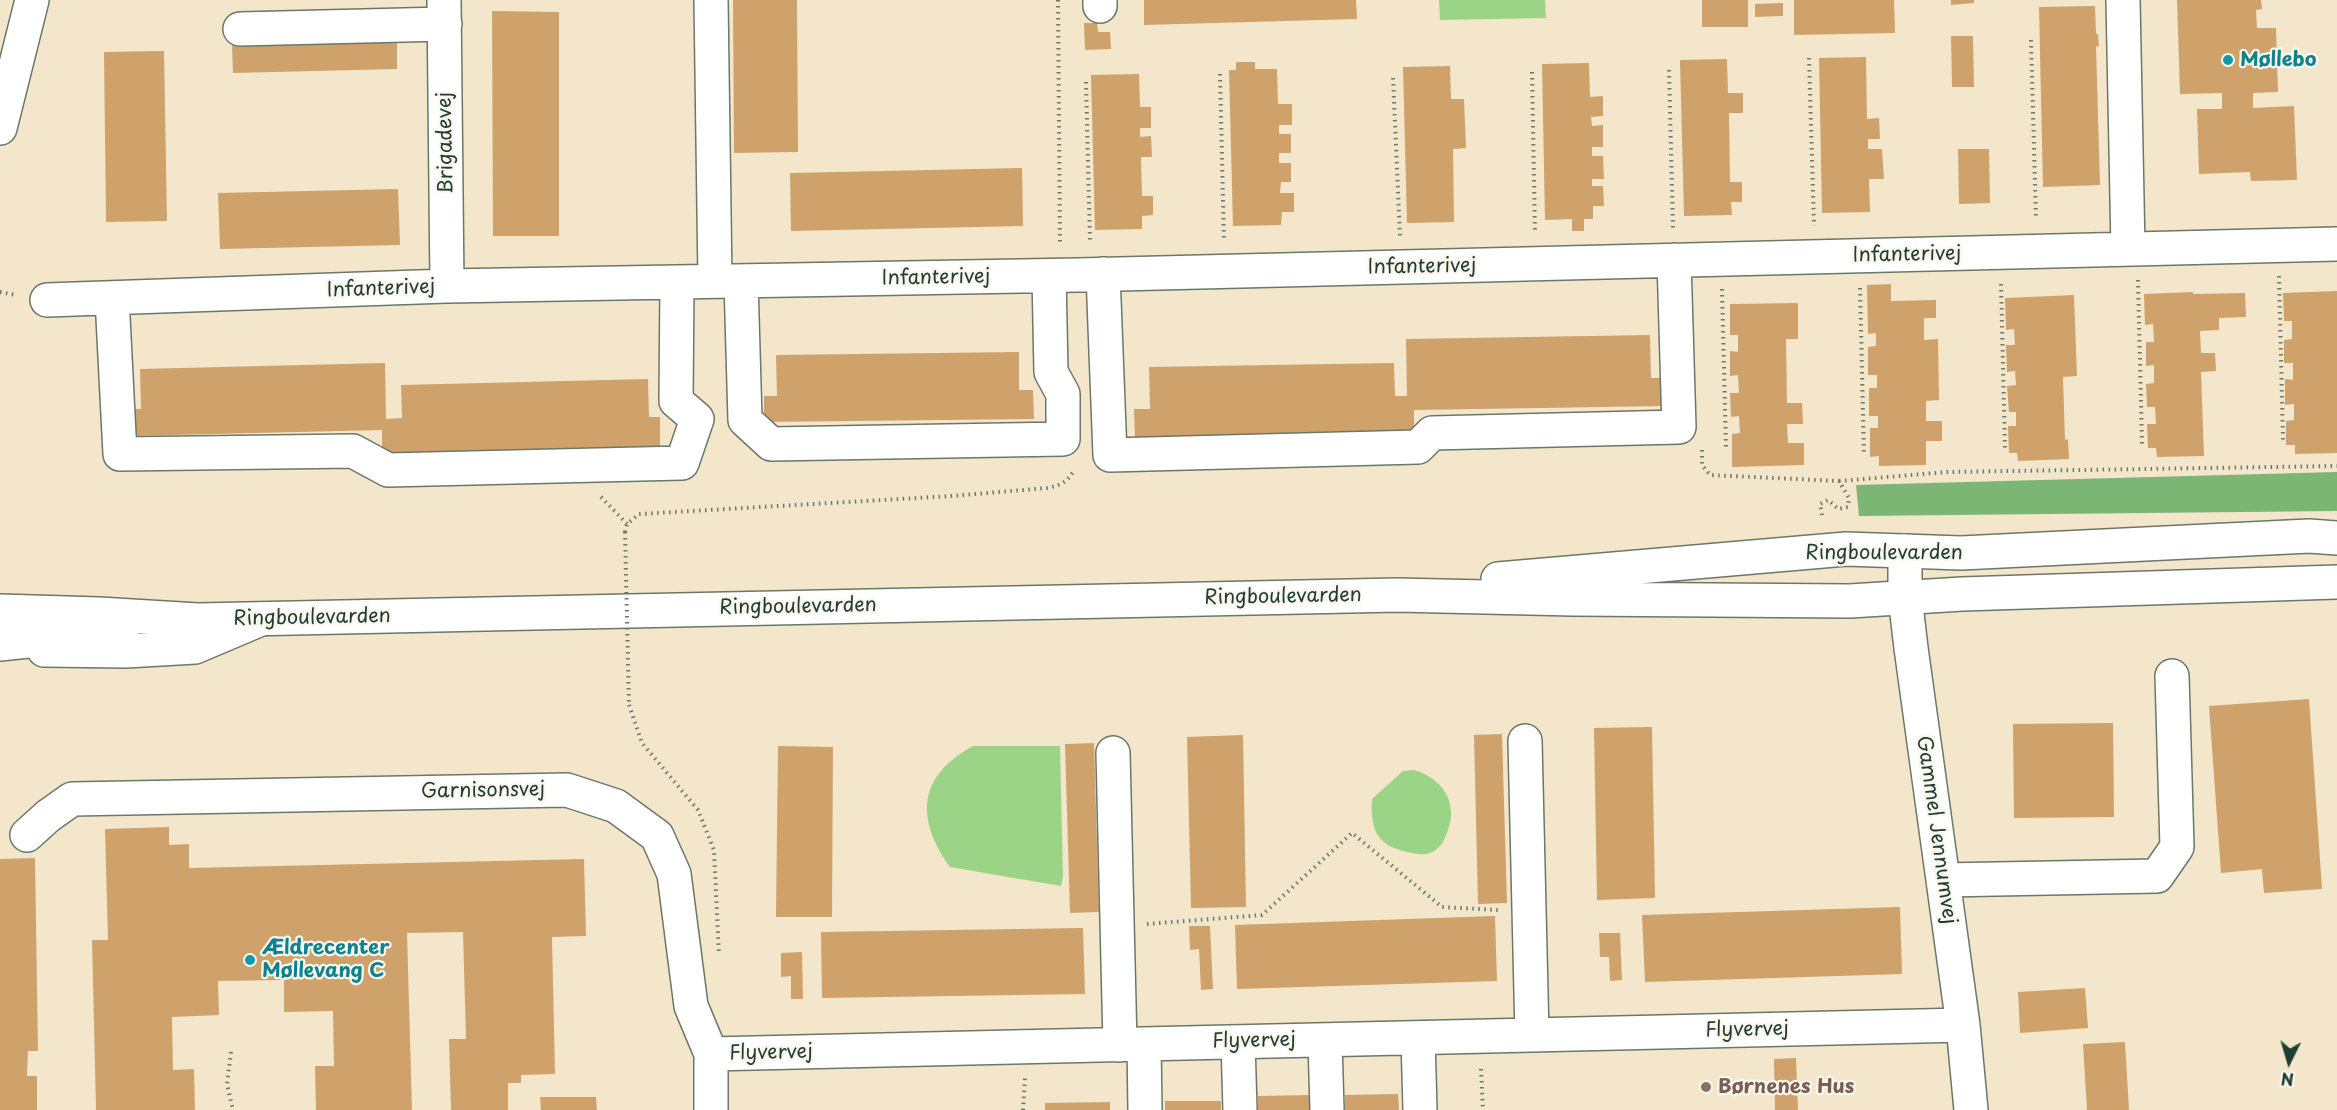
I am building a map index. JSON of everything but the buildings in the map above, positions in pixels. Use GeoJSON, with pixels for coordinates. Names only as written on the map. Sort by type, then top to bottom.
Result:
{"type":"FeatureCollection","features":[{"type":"Feature","properties":{"kind":"street"},"geometry":{"type":"LineString","coordinates":[[1,123],[32,0]]}},
{"type":"Feature","properties":{"kind":"street"},"geometry":{"type":"LineString","coordinates":[[711,0],[728,281],[744,420],[771,444],[1063,439],[1063,394],[1051,372],[1076,275]]}},
{"type":"Feature","properties":{"kind":"street"},"geometry":{"type":"LineString","coordinates":[[2123,0],[2132,249]]}},
{"type":"Feature","properties":{"kind":"street"},"geometry":{"type":"LineString","coordinates":[[240,29],[444,12]]}},
{"type":"Feature","properties":{"kind":"street","name":"Brigadevej"},"geometry":{"type":"LineString","coordinates":[[444,12],[447,286]]}},
{"type":"Feature","properties":{"kind":"street","name":"Infanterivej"},"geometry":{"type":"LineString","coordinates":[[47,300],[447,286],[1225,272],[2337,244]]}},
{"type":"Feature","properties":{"kind":"street"},"geometry":{"type":"LineString","coordinates":[[1076,275],[1110,455],[1418,447],[1432,433],[1679,427],[1674,260]]}},
{"type":"Feature","properties":{"kind":"street"},"geometry":{"type":"LineString","coordinates":[[112,298],[120,454],[353,451],[388,470],[682,463],[697,419],[676,401],[677,282]]}},
{"type":"Feature","properties":{"kind":"street","name":"Ringboulevarden"},"geometry":{"type":"LineString","coordinates":[[1398,594],[1494,579],[1846,549],[1961,553],[2309,536],[2337,538]]}},
{"type":"Feature","properties":{"kind":"street","name":"Gammel Jennumvej"},"geometry":{"type":"LineString","coordinates":[[1905,551],[1905,597],[1963,1025],[1971,1110]]}},
{"type":"Feature","properties":{"kind":"street","name":"Ringboulevarden"},"geometry":{"type":"LineString","coordinates":[[0,611],[198,620],[1398,594],[1573,599],[1839,601],[2337,582]]}},
{"type":"Feature","properties":{"kind":"street"},"geometry":{"type":"LineString","coordinates":[[0,645],[67,652],[195,647],[261,619]]}},
{"type":"Feature","properties":{"kind":"street","name":"Ringboulevarden"},"geometry":{"type":"LineString","coordinates":[[0,645],[198,620]]}},
{"type":"Feature","properties":{"kind":"street"},"geometry":{"type":"LineString","coordinates":[[1943,880],[2157,876],[2177,847],[2172,676]]}},
{"type":"Feature","properties":{"kind":"street"},"geometry":{"type":"LineString","coordinates":[[1525,741],[1532,1035]]}},
{"type":"Feature","properties":{"kind":"street"},"geometry":{"type":"LineString","coordinates":[[1113,753],[1117,926],[1132,1045],[1145,1110]]}},
{"type":"Feature","properties":{"kind":"street","name":"Garnisonsvej"},"geometry":{"type":"LineString","coordinates":[[27,835],[72,799],[567,790],[616,806],[657,836],[674,874],[691,1006],[711,1054],[711,1110]]}},
{"type":"Feature","properties":{"kind":"street","name":"Flyvervej"},"geometry":{"type":"LineString","coordinates":[[711,1054],[1963,1025]]}},
{"type":"Feature","properties":{"kind":"street"},"geometry":{"type":"LineString","coordinates":[[1418,1038],[1420,1110]]}},
{"type":"Feature","properties":{"kind":"street"},"geometry":{"type":"LineString","coordinates":[[1325,1040],[1327,1110]]}},
{"type":"Feature","properties":{"kind":"street"},"geometry":{"type":"LineString","coordinates":[[1238,1042],[1240,1110]]}},
{"type":"Feature","properties":{"kind":"path"},"geometry":{"type":"LineString","coordinates":[[1058,0],[1076,275]]}},
{"type":"Feature","properties":{"kind":"path"},"geometry":{"type":"LineString","coordinates":[[2031,40],[2037,252]]}},
{"type":"Feature","properties":{"kind":"path"},"geometry":{"type":"LineString","coordinates":[[1809,58],[1815,257]]}},
{"type":"Feature","properties":{"kind":"path"},"geometry":{"type":"LineString","coordinates":[[1669,70],[1674,260]]}},
{"type":"Feature","properties":{"kind":"path"},"geometry":{"type":"LineString","coordinates":[[1532,72],[1536,264]]}},
{"type":"Feature","properties":{"kind":"path"},"geometry":{"type":"LineString","coordinates":[[1220,74],[1225,272]]}},
{"type":"Feature","properties":{"kind":"path"},"geometry":{"type":"LineString","coordinates":[[1393,78],[1402,267]]}},
{"type":"Feature","properties":{"kind":"path"},"geometry":{"type":"LineString","coordinates":[[1076,275],[1086,82]]}},
{"type":"Feature","properties":{"kind":"path"},"geometry":{"type":"LineString","coordinates":[[2278,246],[2283,440]]}},
{"type":"Feature","properties":{"kind":"path"},"geometry":{"type":"LineString","coordinates":[[2132,249],[2142,444]]}},
{"type":"Feature","properties":{"kind":"path"},"geometry":{"type":"LineString","coordinates":[[2000,253],[2005,448]]}},
{"type":"Feature","properties":{"kind":"path"},"geometry":{"type":"LineString","coordinates":[[1859,256],[1864,455]]}},
{"type":"Feature","properties":{"kind":"path"},"geometry":{"type":"LineString","coordinates":[[1721,259],[1725,447]]}},
{"type":"Feature","properties":{"kind":"path"},"geometry":{"type":"LineString","coordinates":[[1702,442],[1702,465],[1710,475],[1839,481],[1948,472],[2337,466]]}},
{"type":"Feature","properties":{"kind":"path"},"geometry":{"type":"LineString","coordinates":[[1839,481],[1849,498],[1848,507],[1838,509],[1828,501],[1820,504],[1821,515],[1830,524],[1845,527],[1846,549]]}},
{"type":"Feature","properties":{"kind":"path"},"geometry":{"type":"LineString","coordinates":[[625,532],[629,705]]}},
{"type":"Feature","properties":{"kind":"path"},"geometry":{"type":"LineString","coordinates":[[1117,926],[1262,915],[1352,833],[1442,907],[1529,911]]}},
{"type":"Feature","properties":{"kind":"path"},"geometry":{"type":"LineString","coordinates":[[1480,1036],[1483,1110]]}},
{"type":"Feature","properties":{"kind":"path"},"geometry":{"type":"LineString","coordinates":[[231,1052],[227,1084],[233,1110]]}},
{"type":"Feature","properties":{"kind":"green space"},"geometry":{"type":"Polygon","coordinates":[[[1439,0],[1545,0],[1546,18],[1440,20],[1439,0]]]}},
{"type":"Feature","properties":{"kind":"green space"},"geometry":{"type":"Polygon","coordinates":[[[2337,472],[2337,511],[1859,516],[1856,485],[2337,472]]]}},
{"type":"Feature","properties":{"kind":"green space"},"geometry":{"type":"Polygon","coordinates":[[[973,746],[1060,746],[1063,877],[1061,886],[950,867],[931,832],[927,815],[928,799],[932,785],[941,771],[973,746]]]}},
{"type":"Feature","properties":{"kind":"green space"},"geometry":{"type":"Polygon","coordinates":[[[1414,770],[1425,774],[1441,786],[1450,803],[1450,822],[1447,833],[1436,849],[1426,854],[1391,847],[1379,836],[1373,821],[1372,799],[1403,771],[1414,770]]]}},
{"type":"Feature","properties":{"kind":"place","name":"Møllebo"},"geometry":{"type":"Point","coordinates":[2228,60]}},
{"type":"Feature","properties":{"kind":"place","name":"Ældrecenter Møllevang C"},"geometry":{"type":"Point","coordinates":[250,960]}},
{"type":"Feature","properties":{"kind":"place","name":"Børnenes Hus"},"geometry":{"type":"Point","coordinates":[1706,1087]}}]}
